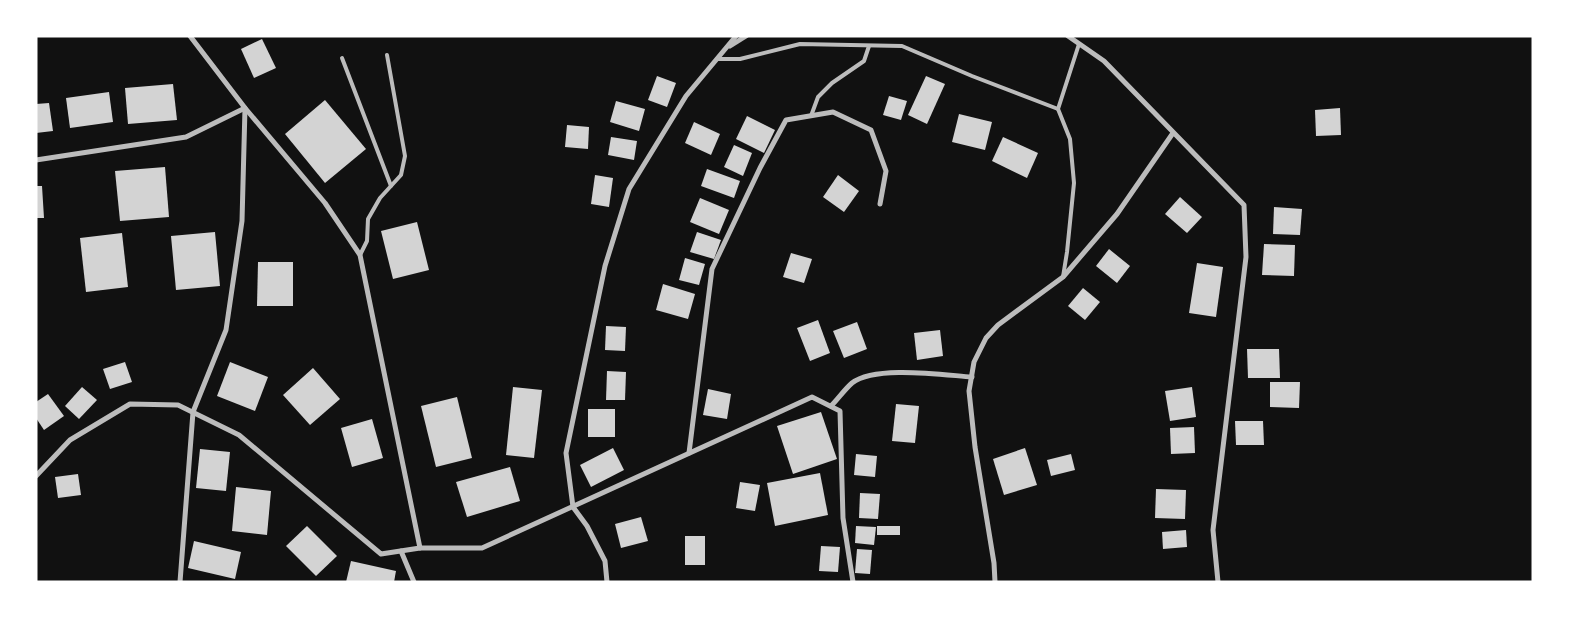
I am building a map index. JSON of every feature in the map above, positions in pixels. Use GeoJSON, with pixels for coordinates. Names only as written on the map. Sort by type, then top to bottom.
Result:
{"type":"FeatureCollection","features":[{"type":"Feature","properties":{"kind":"street"},"geometry":{"type":"LineString","coordinates":[[190,36],[246,108],[325,203],[360,255],[420,548]]}},
{"type":"Feature","properties":{"kind":"street"},"geometry":{"type":"LineString","coordinates":[[607,582],[605,561],[587,526],[573,507],[566,453],[605,266],[629,189],[686,96],[736,36]]}},
{"type":"Feature","properties":{"kind":"street"},"geometry":{"type":"LineString","coordinates":[[726,48],[746,36]]}},
{"type":"Feature","properties":{"kind":"street"},"geometry":{"type":"LineString","coordinates":[[1068,36],[1104,61],[1244,206],[1246,257],[1213,530],[1218,582]]}},
{"type":"Feature","properties":{"kind":"street"},"geometry":{"type":"LineString","coordinates":[[36,160],[186,137],[246,108]]}},
{"type":"Feature","properties":{"kind":"street"},"geometry":{"type":"LineString","coordinates":[[180,582],[193,412],[226,330],[242,221],[246,108]]}},
{"type":"Feature","properties":{"kind":"street"},"geometry":{"type":"LineString","coordinates":[[689,453],[712,269],[760,168],[786,120],[833,112],[871,130],[886,171],[880,204]]}},
{"type":"Feature","properties":{"kind":"street"},"geometry":{"type":"LineString","coordinates":[[995,582],[994,563],[974,437],[969,391],[974,362],[986,338],[998,325],[1063,277],[1117,214],[1173,133]]}},
{"type":"Feature","properties":{"kind":"street"},"geometry":{"type":"LineString","coordinates":[[831,406],[852,383],[864,377],[901,372],[972,377]]}},
{"type":"Feature","properties":{"kind":"street"},"geometry":{"type":"LineString","coordinates":[[36,476],[70,440],[130,404],[178,405],[239,435],[380,554],[420,548],[482,548],[812,396],[840,411],[843,518],[853,582]]}},
{"type":"Feature","properties":{"kind":"street"},"geometry":{"type":"LineString","coordinates":[[401,551],[414,582]]}},
{"type":"Feature","properties":{"kind":"lane"},"geometry":{"type":"LineString","coordinates":[[717,59],[740,59],[800,44],[902,46],[972,76],[1058,109]]}},
{"type":"Feature","properties":{"kind":"lane"},"geometry":{"type":"LineString","coordinates":[[1063,277],[1074,183],[1070,139],[1058,109],[1079,44]]}},
{"type":"Feature","properties":{"kind":"lane"},"geometry":{"type":"LineString","coordinates":[[811,116],[818,97],[832,83],[864,61],[869,46]]}},
{"type":"Feature","properties":{"kind":"lane"},"geometry":{"type":"LineString","coordinates":[[360,255],[367,241],[368,219],[380,198],[402,176],[406,156],[387,55]]}},
{"type":"Feature","properties":{"kind":"lane"},"geometry":{"type":"LineString","coordinates":[[342,58],[391,186]]}},
{"type":"Feature","properties":{"kind":"building"},"geometry":{"type":"Polygon","coordinates":[[[262,39],[276,68],[254,78],[241,49],[262,39]]]}},
{"type":"Feature","properties":{"kind":"building"},"geometry":{"type":"Polygon","coordinates":[[[657,76],[676,83],[667,107],[648,100],[657,76]]]}},
{"type":"Feature","properties":{"kind":"building"},"geometry":{"type":"Polygon","coordinates":[[[926,76],[945,84],[927,124],[908,115],[926,76]]]}},
{"type":"Feature","properties":{"kind":"building"},"geometry":{"type":"Polygon","coordinates":[[[173,84],[177,120],[128,124],[125,88],[173,84]]]}},
{"type":"Feature","properties":{"kind":"building"},"geometry":{"type":"Polygon","coordinates":[[[109,92],[113,122],[70,128],[66,98],[109,92]]]}},
{"type":"Feature","properties":{"kind":"building"},"geometry":{"type":"Polygon","coordinates":[[[889,96],[907,101],[901,120],[883,115],[889,96]]]}},
{"type":"Feature","properties":{"kind":"building"},"geometry":{"type":"Polygon","coordinates":[[[325,100],[366,149],[325,183],[285,134],[325,100]]]}},
{"type":"Feature","properties":{"kind":"building"},"geometry":{"type":"Polygon","coordinates":[[[616,101],[645,109],[639,131],[610,122],[616,101]]]}},
{"type":"Feature","properties":{"kind":"building"},"geometry":{"type":"Polygon","coordinates":[[[49,103],[53,131],[36,133],[36,104],[49,103]]]}},
{"type":"Feature","properties":{"kind":"building"},"geometry":{"type":"Polygon","coordinates":[[[1340,108],[1341,135],[1316,136],[1315,110],[1340,108]]]}},
{"type":"Feature","properties":{"kind":"building"},"geometry":{"type":"Polygon","coordinates":[[[959,114],[992,122],[985,150],[952,142],[959,114]]]}},
{"type":"Feature","properties":{"kind":"building"},"geometry":{"type":"Polygon","coordinates":[[[747,116],[775,130],[764,153],[736,139],[747,116]]]}},
{"type":"Feature","properties":{"kind":"building"},"geometry":{"type":"Polygon","coordinates":[[[694,122],[720,134],[711,155],[685,143],[694,122]]]}},
{"type":"Feature","properties":{"kind":"building"},"geometry":{"type":"Polygon","coordinates":[[[567,125],[589,127],[588,149],[565,147],[567,125]]]}},
{"type":"Feature","properties":{"kind":"building"},"geometry":{"type":"Polygon","coordinates":[[[611,137],[637,141],[634,160],[608,155],[611,137]]]}},
{"type":"Feature","properties":{"kind":"building"},"geometry":{"type":"Polygon","coordinates":[[[1003,137],[1038,153],[1027,178],[992,161],[1003,137]]]}},
{"type":"Feature","properties":{"kind":"building"},"geometry":{"type":"Polygon","coordinates":[[[734,145],[752,153],[743,176],[724,167],[734,145]]]}},
{"type":"Feature","properties":{"kind":"building"},"geometry":{"type":"Polygon","coordinates":[[[165,167],[169,217],[120,221],[115,171],[165,167]]]}},
{"type":"Feature","properties":{"kind":"building"},"geometry":{"type":"Polygon","coordinates":[[[707,169],[740,181],[734,198],[701,186],[707,169]]]}},
{"type":"Feature","properties":{"kind":"building"},"geometry":{"type":"Polygon","coordinates":[[[595,175],[613,178],[609,207],[591,204],[595,175]]]}},
{"type":"Feature","properties":{"kind":"building"},"geometry":{"type":"Polygon","coordinates":[[[838,175],[859,191],[844,212],[823,197],[838,175]]]}},
{"type":"Feature","properties":{"kind":"building"},"geometry":{"type":"Polygon","coordinates":[[[36,186],[42,186],[44,218],[36,218],[36,186]]]}},
{"type":"Feature","properties":{"kind":"building"},"geometry":{"type":"Polygon","coordinates":[[[1180,197],[1202,217],[1187,233],[1165,214],[1180,197]]]}},
{"type":"Feature","properties":{"kind":"building"},"geometry":{"type":"Polygon","coordinates":[[[700,198],[729,210],[719,234],[690,222],[700,198]]]}},
{"type":"Feature","properties":{"kind":"building"},"geometry":{"type":"Polygon","coordinates":[[[1274,207],[1302,209],[1300,235],[1273,234],[1274,207]]]}},
{"type":"Feature","properties":{"kind":"building"},"geometry":{"type":"Polygon","coordinates":[[[417,222],[429,270],[393,279],[381,231],[417,222]]]}},
{"type":"Feature","properties":{"kind":"building"},"geometry":{"type":"Polygon","coordinates":[[[215,232],[220,286],[176,290],[171,236],[215,232]]]}},
{"type":"Feature","properties":{"kind":"building"},"geometry":{"type":"Polygon","coordinates":[[[697,232],[721,240],[714,259],[690,252],[697,232]]]}},
{"type":"Feature","properties":{"kind":"building"},"geometry":{"type":"Polygon","coordinates":[[[122,233],[128,287],[86,292],[80,238],[122,233]]]}},
{"type":"Feature","properties":{"kind":"building"},"geometry":{"type":"Polygon","coordinates":[[[1264,244],[1295,245],[1294,276],[1262,275],[1264,244]]]}},
{"type":"Feature","properties":{"kind":"building"},"geometry":{"type":"Polygon","coordinates":[[[1109,249],[1130,266],[1117,283],[1096,266],[1109,249]]]}},
{"type":"Feature","properties":{"kind":"building"},"geometry":{"type":"Polygon","coordinates":[[[791,253],[812,259],[804,283],[783,277],[791,253]]]}},
{"type":"Feature","properties":{"kind":"building"},"geometry":{"type":"Polygon","coordinates":[[[685,258],[705,264],[699,285],[679,280],[685,258]]]}},
{"type":"Feature","properties":{"kind":"building"},"geometry":{"type":"Polygon","coordinates":[[[258,262],[293,262],[293,306],[257,306],[258,262]]]}},
{"type":"Feature","properties":{"kind":"building"},"geometry":{"type":"Polygon","coordinates":[[[1197,263],[1223,267],[1216,317],[1189,313],[1197,263]]]}},
{"type":"Feature","properties":{"kind":"building"},"geometry":{"type":"Polygon","coordinates":[[[663,284],[695,294],[688,319],[656,310],[663,284]]]}},
{"type":"Feature","properties":{"kind":"building"},"geometry":{"type":"Polygon","coordinates":[[[1083,288],[1100,302],[1085,320],[1068,306],[1083,288]]]}},
{"type":"Feature","properties":{"kind":"building"},"geometry":{"type":"Polygon","coordinates":[[[818,320],[830,353],[810,361],[797,328],[818,320]]]}},
{"type":"Feature","properties":{"kind":"building"},"geometry":{"type":"Polygon","coordinates":[[[857,322],[867,349],[844,358],[833,331],[857,322]]]}},
{"type":"Feature","properties":{"kind":"building"},"geometry":{"type":"Polygon","coordinates":[[[606,326],[626,327],[625,351],[605,350],[606,326]]]}},
{"type":"Feature","properties":{"kind":"building"},"geometry":{"type":"Polygon","coordinates":[[[940,330],[943,356],[917,360],[914,333],[940,330]]]}},
{"type":"Feature","properties":{"kind":"building"},"geometry":{"type":"Polygon","coordinates":[[[1247,349],[1279,349],[1280,378],[1248,378],[1247,349]]]}},
{"type":"Feature","properties":{"kind":"building"},"geometry":{"type":"Polygon","coordinates":[[[125,362],[132,382],[110,389],[103,369],[125,362]]]}},
{"type":"Feature","properties":{"kind":"building"},"geometry":{"type":"Polygon","coordinates":[[[230,362],[268,377],[255,411],[217,396],[230,362]]]}},
{"type":"Feature","properties":{"kind":"building"},"geometry":{"type":"Polygon","coordinates":[[[313,368],[340,399],[310,425],[283,395],[313,368]]]}},
{"type":"Feature","properties":{"kind":"building"},"geometry":{"type":"Polygon","coordinates":[[[607,371],[626,372],[625,400],[606,400],[607,371]]]}},
{"type":"Feature","properties":{"kind":"building"},"geometry":{"type":"Polygon","coordinates":[[[1270,382],[1300,382],[1299,408],[1270,407],[1270,382]]]}},
{"type":"Feature","properties":{"kind":"building"},"geometry":{"type":"Polygon","coordinates":[[[82,387],[97,400],[79,419],[65,406],[82,387]]]}},
{"type":"Feature","properties":{"kind":"building"},"geometry":{"type":"Polygon","coordinates":[[[513,387],[542,390],[534,458],[506,455],[513,387]]]}},
{"type":"Feature","properties":{"kind":"building"},"geometry":{"type":"Polygon","coordinates":[[[1192,387],[1196,417],[1170,421],[1165,391],[1192,387]]]}},
{"type":"Feature","properties":{"kind":"building"},"geometry":{"type":"Polygon","coordinates":[[[708,389],[731,394],[727,419],[703,415],[708,389]]]}},
{"type":"Feature","properties":{"kind":"building"},"geometry":{"type":"Polygon","coordinates":[[[48,394],[64,416],[44,430],[36,418],[36,402],[48,394]]]}},
{"type":"Feature","properties":{"kind":"building"},"geometry":{"type":"Polygon","coordinates":[[[457,397],[472,458],[436,467],[421,406],[457,397]]]}},
{"type":"Feature","properties":{"kind":"building"},"geometry":{"type":"Polygon","coordinates":[[[896,404],[919,406],[915,443],[892,441],[896,404]]]}},
{"type":"Feature","properties":{"kind":"building"},"geometry":{"type":"Polygon","coordinates":[[[588,409],[615,409],[615,437],[588,437],[588,409]]]}},
{"type":"Feature","properties":{"kind":"building"},"geometry":{"type":"Polygon","coordinates":[[[821,412],[837,459],[793,474],[777,426],[821,412]]]}},
{"type":"Feature","properties":{"kind":"building"},"geometry":{"type":"Polygon","coordinates":[[[372,419],[383,458],[352,467],[341,428],[372,419]]]}},
{"type":"Feature","properties":{"kind":"building"},"geometry":{"type":"Polygon","coordinates":[[[1235,421],[1263,421],[1264,445],[1236,445],[1235,421]]]}},
{"type":"Feature","properties":{"kind":"building"},"geometry":{"type":"Polygon","coordinates":[[[1194,427],[1195,453],[1171,454],[1170,428],[1194,427]]]}},
{"type":"Feature","properties":{"kind":"building"},"geometry":{"type":"Polygon","coordinates":[[[613,448],[624,470],[591,487],[580,465],[613,448]]]}},
{"type":"Feature","properties":{"kind":"building"},"geometry":{"type":"Polygon","coordinates":[[[1025,448],[1037,485],[1004,495],[993,459],[1025,448]]]}},
{"type":"Feature","properties":{"kind":"building"},"geometry":{"type":"Polygon","coordinates":[[[200,449],[230,452],[226,491],[196,488],[200,449]]]}},
{"type":"Feature","properties":{"kind":"building"},"geometry":{"type":"Polygon","coordinates":[[[856,454],[877,456],[875,477],[854,475],[856,454]]]}},
{"type":"Feature","properties":{"kind":"building"},"geometry":{"type":"Polygon","coordinates":[[[1071,454],[1075,470],[1051,476],[1047,460],[1071,454]]]}},
{"type":"Feature","properties":{"kind":"building"},"geometry":{"type":"Polygon","coordinates":[[[510,467],[520,501],[467,517],[456,482],[510,467]]]}},
{"type":"Feature","properties":{"kind":"building"},"geometry":{"type":"Polygon","coordinates":[[[820,473],[828,515],[775,526],[767,483],[820,473]]]}},
{"type":"Feature","properties":{"kind":"building"},"geometry":{"type":"Polygon","coordinates":[[[78,474],[81,495],[58,498],[55,477],[78,474]]]}},
{"type":"Feature","properties":{"kind":"building"},"geometry":{"type":"Polygon","coordinates":[[[740,482],[760,485],[755,511],[736,508],[740,482]]]}},
{"type":"Feature","properties":{"kind":"building"},"geometry":{"type":"Polygon","coordinates":[[[236,487],[271,491],[267,535],[232,531],[236,487]]]}},
{"type":"Feature","properties":{"kind":"building"},"geometry":{"type":"Polygon","coordinates":[[[1156,489],[1186,490],[1185,519],[1155,518],[1156,489]]]}},
{"type":"Feature","properties":{"kind":"building"},"geometry":{"type":"Polygon","coordinates":[[[860,493],[880,494],[878,519],[859,518],[860,493]]]}},
{"type":"Feature","properties":{"kind":"building"},"geometry":{"type":"Polygon","coordinates":[[[641,517],[648,541],[621,548],[615,524],[641,517]]]}},
{"type":"Feature","properties":{"kind":"building"},"geometry":{"type":"Polygon","coordinates":[[[307,526],[337,556],[316,576],[286,546],[307,526]]]}},
{"type":"Feature","properties":{"kind":"building"},"geometry":{"type":"Polygon","coordinates":[[[856,526],[876,527],[874,545],[855,543],[856,526]]]}},
{"type":"Feature","properties":{"kind":"building"},"geometry":{"type":"Polygon","coordinates":[[[877,526],[900,526],[900,535],[877,535],[877,526]]]}},
{"type":"Feature","properties":{"kind":"building"},"geometry":{"type":"Polygon","coordinates":[[[1186,530],[1187,547],[1163,549],[1162,532],[1186,530]]]}},
{"type":"Feature","properties":{"kind":"building"},"geometry":{"type":"Polygon","coordinates":[[[685,536],[705,536],[705,565],[685,565],[685,536]]]}},
{"type":"Feature","properties":{"kind":"building"},"geometry":{"type":"Polygon","coordinates":[[[194,541],[241,552],[235,579],[188,568],[194,541]]]}},
{"type":"Feature","properties":{"kind":"building"},"geometry":{"type":"Polygon","coordinates":[[[821,546],[840,547],[838,572],[819,571],[821,546]]]}},
{"type":"Feature","properties":{"kind":"building"},"geometry":{"type":"Polygon","coordinates":[[[857,549],[872,550],[870,574],[855,573],[857,549]]]}},
{"type":"Feature","properties":{"kind":"building"},"geometry":{"type":"Polygon","coordinates":[[[351,561],[396,571],[394,582],[346,582],[351,561]]]}}]}
